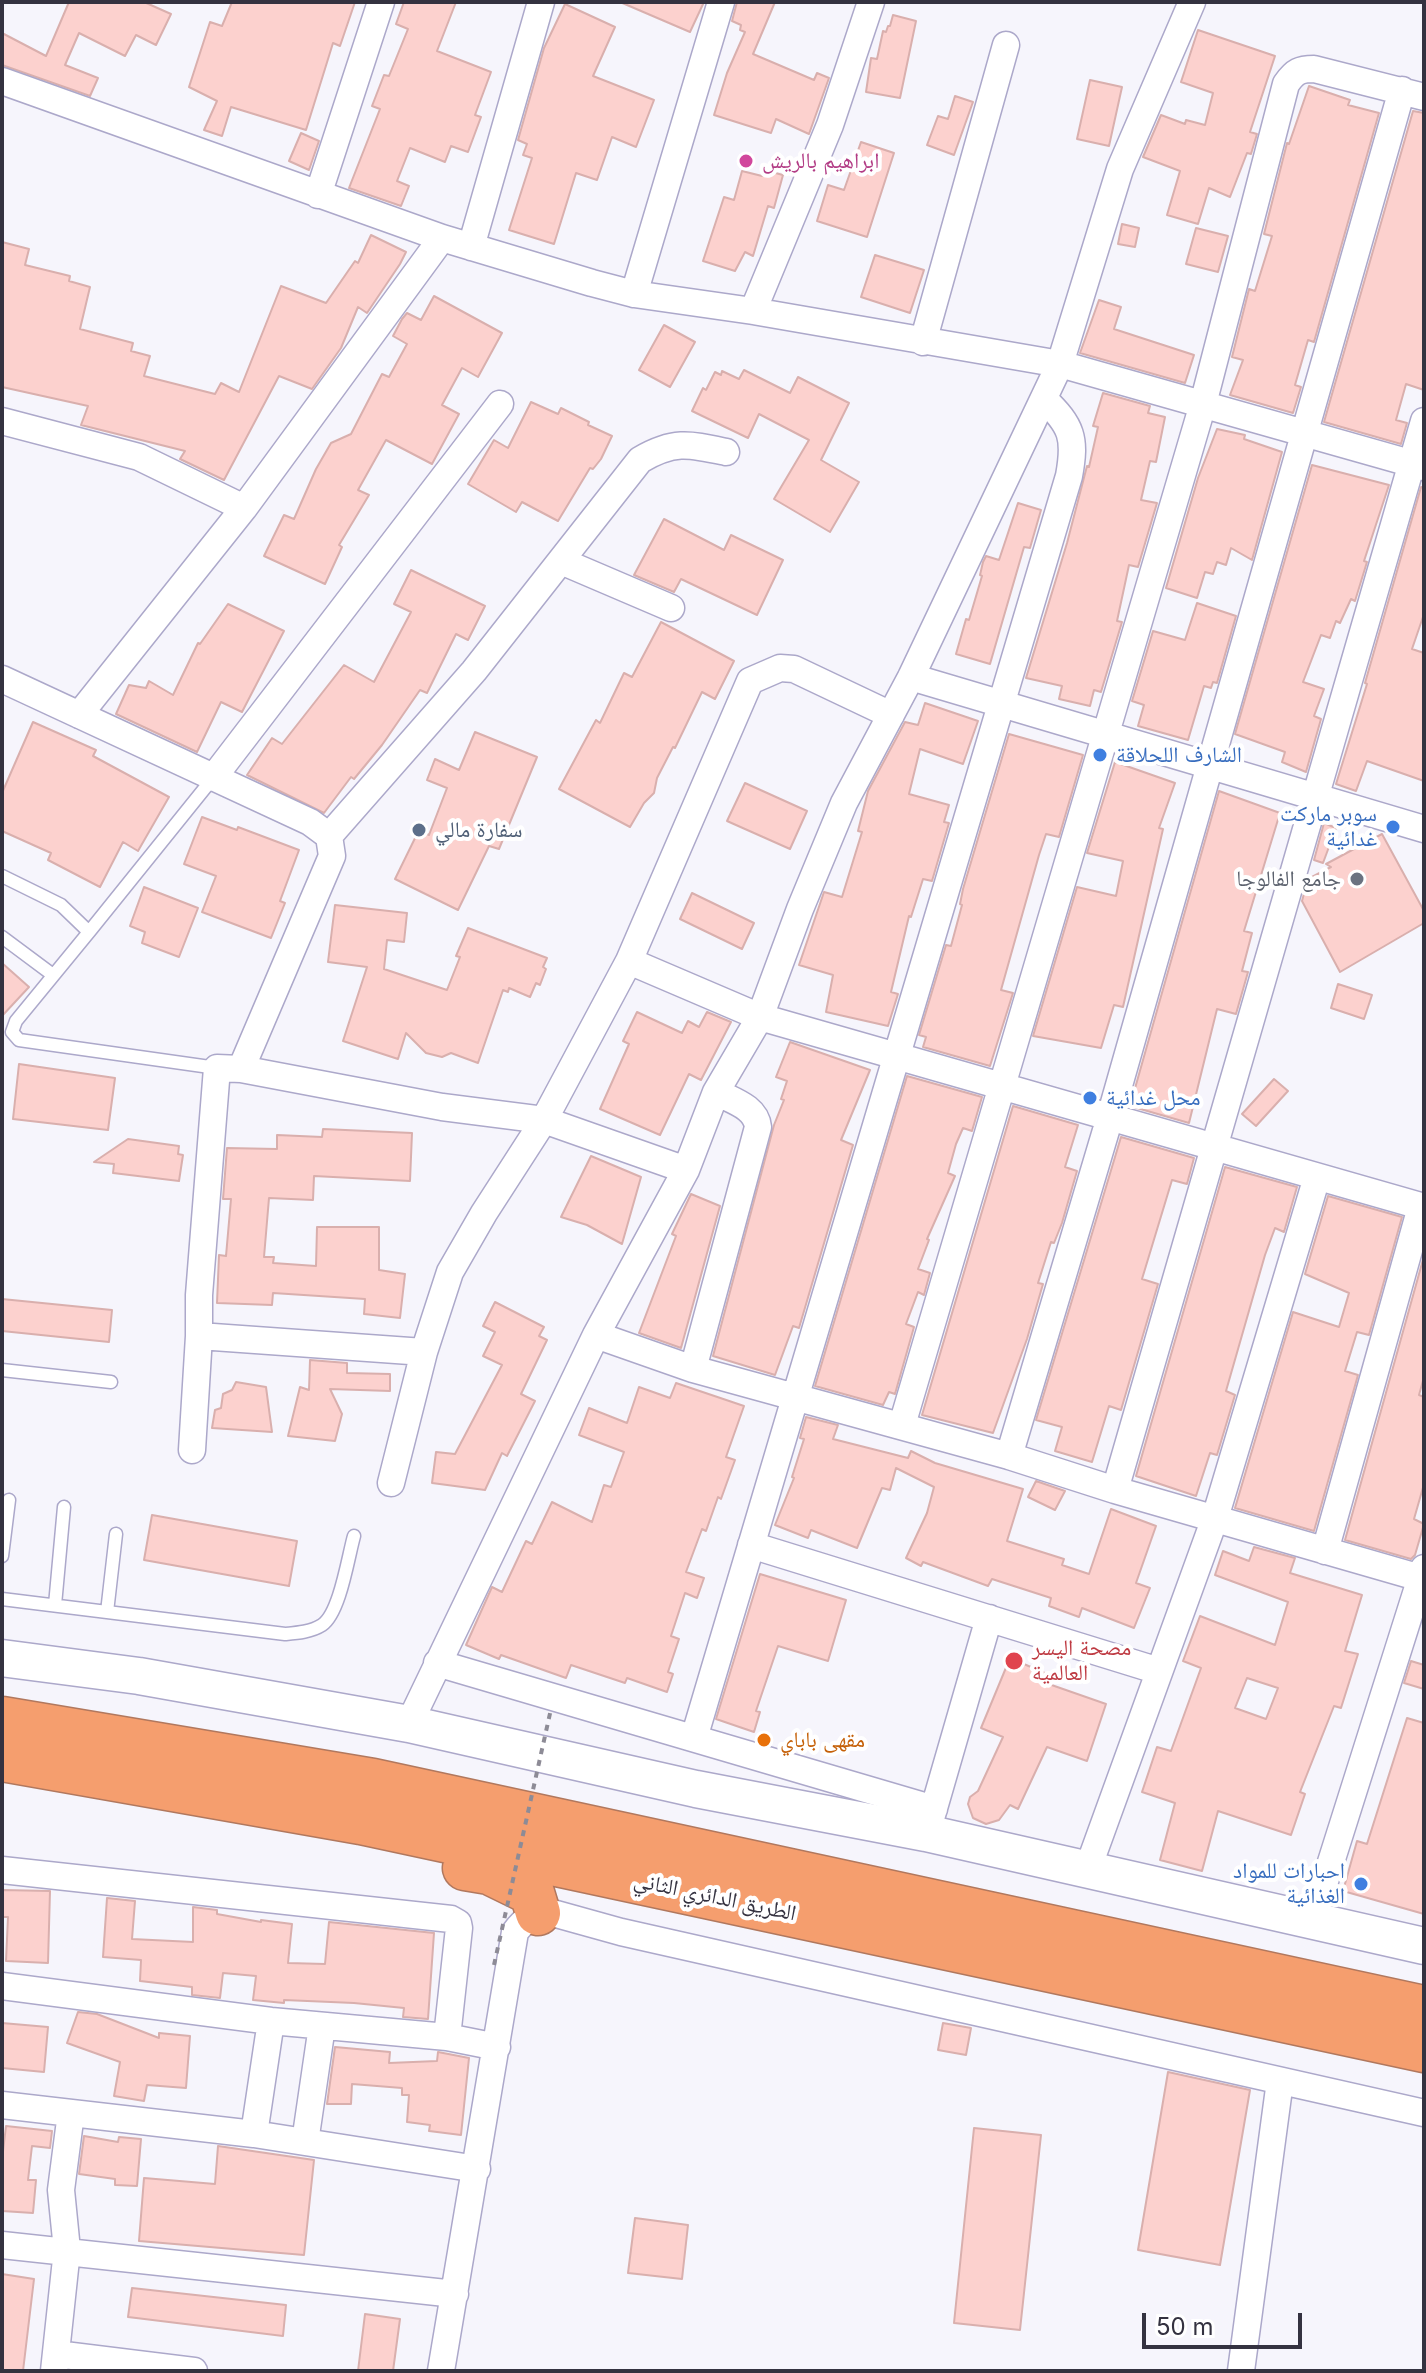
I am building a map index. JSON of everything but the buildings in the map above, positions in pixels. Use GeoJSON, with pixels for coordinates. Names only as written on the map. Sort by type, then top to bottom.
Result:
{"type":"FeatureCollection","features":[{"type":"Feature","properties":{"kind":"highway","name":"الطريق الدائري الثاني"},"geometry":{"type":"LineString","coordinates":[[2,1719],[373,1781],[1424,2008]]}},
{"type":"Feature","properties":{"kind":"highway","name":"الطريق الدائري الثاني"},"geometry":{"type":"LineString","coordinates":[[2,1759],[406,1832],[1424,2050]]}},
{"type":"Feature","properties":{"kind":"highway"},"geometry":{"type":"LineString","coordinates":[[238,1801],[283,1826],[330,1839],[489,1872],[532,1893],[538,1913]]}},
{"type":"Feature","properties":{"kind":"street"},"geometry":{"type":"LineString","coordinates":[[318,195],[381,2]]}},
{"type":"Feature","properties":{"kind":"street"},"geometry":{"type":"LineString","coordinates":[[471,247],[541,2]]}},
{"type":"Feature","properties":{"kind":"street"},"geometry":{"type":"LineString","coordinates":[[634,294],[721,2]]}},
{"type":"Feature","properties":{"kind":"street"},"geometry":{"type":"LineString","coordinates":[[753,311],[830,125],[871,2]]}},
{"type":"Feature","properties":{"kind":"street"},"geometry":{"type":"LineString","coordinates":[[409,1724],[596,1335],[686,1170],[716,1092],[760,1017],[844,803],[911,677],[1060,364],[1120,169],[1192,2]]}},
{"type":"Feature","properties":{"kind":"street"},"geometry":{"type":"LineString","coordinates":[[923,342],[1006,45]]}},
{"type":"Feature","properties":{"kind":"street"},"geometry":{"type":"LineString","coordinates":[[902,1425],[1203,404],[1286,84],[1293,73],[1301,69],[1314,69],[1413,94],[1304,432],[1110,1117],[1009,1456]]}},
{"type":"Feature","properties":{"kind":"street"},"geometry":{"type":"LineString","coordinates":[[2,81],[442,238],[634,294],[753,311],[1060,364],[1418,465]]}},
{"type":"Feature","properties":{"kind":"street"},"geometry":{"type":"LineString","coordinates":[[79,715],[244,508],[442,238]]}},
{"type":"Feature","properties":{"kind":"street"},"geometry":{"type":"LineString","coordinates":[[694,1738],[1071,465],[1073,451],[1069,427],[1044,399]]}},
{"type":"Feature","properties":{"kind":"street"},"geometry":{"type":"LineString","coordinates":[[213,778],[500,404]]}},
{"type":"Feature","properties":{"kind":"street"},"geometry":{"type":"LineString","coordinates":[[2,421],[139,457],[244,508]]}},
{"type":"Feature","properties":{"kind":"street"},"geometry":{"type":"LineString","coordinates":[[1115,1490],[1315,797],[1418,465],[1424,421]]}},
{"type":"Feature","properties":{"kind":"street"},"geometry":{"type":"LineString","coordinates":[[329,836],[474,671],[640,460],[661,448],[693,445],[726,452]]}},
{"type":"Feature","properties":{"kind":"street"},"geometry":{"type":"LineString","coordinates":[[561,561],[671,608]]}},
{"type":"Feature","properties":{"kind":"street"},"geometry":{"type":"LineString","coordinates":[[391,1483],[424,1352],[450,1272],[544,1120],[629,961],[750,681],[780,668],[794,669],[891,715]]}},
{"type":"Feature","properties":{"kind":"street"},"geometry":{"type":"LineString","coordinates":[[911,677],[1315,797],[1423,823]]}},
{"type":"Feature","properties":{"kind":"street"},"geometry":{"type":"LineString","coordinates":[[2,679],[310,822],[329,836],[332,856],[229,1069],[199,1295],[192,1450]]}},
{"type":"Feature","properties":{"kind":"street"},"geometry":{"type":"LineString","coordinates":[[629,961],[760,1017],[1422,1207],[1325,1551]]}},
{"type":"Feature","properties":{"kind":"street"},"geometry":{"type":"LineString","coordinates":[[229,1069],[442,1107],[544,1120],[686,1170]]}},
{"type":"Feature","properties":{"kind":"street"},"geometry":{"type":"LineString","coordinates":[[693,1369],[758,1127],[757,1117],[751,1110],[716,1092]]}},
{"type":"Feature","properties":{"kind":"street"},"geometry":{"type":"LineString","coordinates":[[1087,1871],[1215,1518],[1317,1177]]}},
{"type":"Feature","properties":{"kind":"street"},"geometry":{"type":"LineString","coordinates":[[596,1335],[693,1369],[902,1425],[1325,1551],[1423,1575],[1313,1919]]}},
{"type":"Feature","properties":{"kind":"street"},"geometry":{"type":"LineString","coordinates":[[199,1336],[424,1352]]}},
{"type":"Feature","properties":{"kind":"street"},"geometry":{"type":"LineString","coordinates":[[751,1545],[1159,1671]]}},
{"type":"Feature","properties":{"kind":"street"},"geometry":{"type":"LineString","coordinates":[[930,1821],[989,1618]]}},
{"type":"Feature","properties":{"kind":"street"},"geometry":{"type":"LineString","coordinates":[[2,1658],[139,1676],[409,1724],[696,1789],[930,1821]]}},
{"type":"Feature","properties":{"kind":"street"},"geometry":{"type":"LineString","coordinates":[[437,1663],[694,1738],[930,1821],[1087,1871],[1424,1946]]}},
{"type":"Feature","properties":{"kind":"street"},"geometry":{"type":"LineString","coordinates":[[2,1870],[451,1919],[458,1923],[459,1928],[447,2037]]}},
{"type":"Feature","properties":{"kind":"street"},"geometry":{"type":"LineString","coordinates":[[441,2371],[515,1932],[523,1921],[538,1913],[549,1912],[621,1932],[1424,2113]]}},
{"type":"Feature","properties":{"kind":"street"},"geometry":{"type":"LineString","coordinates":[[2,1986],[271,2021],[447,2037],[497,2047]]}},
{"type":"Feature","properties":{"kind":"street"},"geometry":{"type":"LineString","coordinates":[[254,2134],[271,2021]]}},
{"type":"Feature","properties":{"kind":"street"},"geometry":{"type":"LineString","coordinates":[[305,2142],[322,2026]]}},
{"type":"Feature","properties":{"kind":"street"},"geometry":{"type":"LineString","coordinates":[[1241,2371],[1280,2081]]}},
{"type":"Feature","properties":{"kind":"street"},"geometry":{"type":"LineString","coordinates":[[2,2105],[254,2134],[477,2169]]}},
{"type":"Feature","properties":{"kind":"street"},"geometry":{"type":"LineString","coordinates":[[71,2113],[61,2190],[67,2250],[55,2362],[194,2371]]}},
{"type":"Feature","properties":{"kind":"street"},"geometry":{"type":"LineString","coordinates":[[2,2245],[455,2294]]}},
{"type":"Feature","properties":{"kind":"lane"},"geometry":{"type":"LineString","coordinates":[[19,1040],[12,1032],[16,1021],[213,778]]}},
{"type":"Feature","properties":{"kind":"lane"},"geometry":{"type":"LineString","coordinates":[[2,876],[61,905],[89,932]]}},
{"type":"Feature","properties":{"kind":"lane"},"geometry":{"type":"LineString","coordinates":[[2,937],[53,975]]}},
{"type":"Feature","properties":{"kind":"lane"},"geometry":{"type":"LineString","coordinates":[[2,1039],[229,1069]]}},
{"type":"Feature","properties":{"kind":"lane"},"geometry":{"type":"LineString","coordinates":[[2,1370],[111,1382]]}},
{"type":"Feature","properties":{"kind":"lane"},"geometry":{"type":"LineString","coordinates":[[2,1556],[9,1500]]}},
{"type":"Feature","properties":{"kind":"lane"},"geometry":{"type":"LineString","coordinates":[[55,1605],[64,1507]]}},
{"type":"Feature","properties":{"kind":"lane"},"geometry":{"type":"LineString","coordinates":[[107,1612],[116,1534]]}},
{"type":"Feature","properties":{"kind":"lane"},"geometry":{"type":"LineString","coordinates":[[2,1599],[285,1634],[309,1631],[324,1624],[334,1610],[354,1536]]}},
{"type":"Feature","properties":{"kind":"path"},"geometry":{"type":"LineString","coordinates":[[494,1965],[551,1709]]}},
{"type":"Feature","properties":{"kind":"place","name":"ابراهيم بالريش"},"geometry":{"type":"Point","coordinates":[746,161]}},
{"type":"Feature","properties":{"kind":"place","name":"الشارف اللحلاقة"},"geometry":{"type":"Point","coordinates":[1100,755]}},
{"type":"Feature","properties":{"kind":"place","name":"سوبر ماركت غدائية"},"geometry":{"type":"Point","coordinates":[1393,827]}},
{"type":"Feature","properties":{"kind":"place","name":"سفارة مالي"},"geometry":{"type":"Point","coordinates":[419,830]}},
{"type":"Feature","properties":{"kind":"place","name":"جامع الفالوجا"},"geometry":{"type":"Point","coordinates":[1357,879]}},
{"type":"Feature","properties":{"kind":"place","name":"محل غدائية"},"geometry":{"type":"Point","coordinates":[1090,1098]}},
{"type":"Feature","properties":{"kind":"place","name":"مصحة اليسر العالمية"},"geometry":{"type":"Point","coordinates":[1014,1661]}},
{"type":"Feature","properties":{"kind":"place","name":"مقهى باباي"},"geometry":{"type":"Point","coordinates":[764,1740]}},
{"type":"Feature","properties":{"kind":"place","name":"احبارات للمواد الغذائية"},"geometry":{"type":"Point","coordinates":[1361,1884]}}]}
